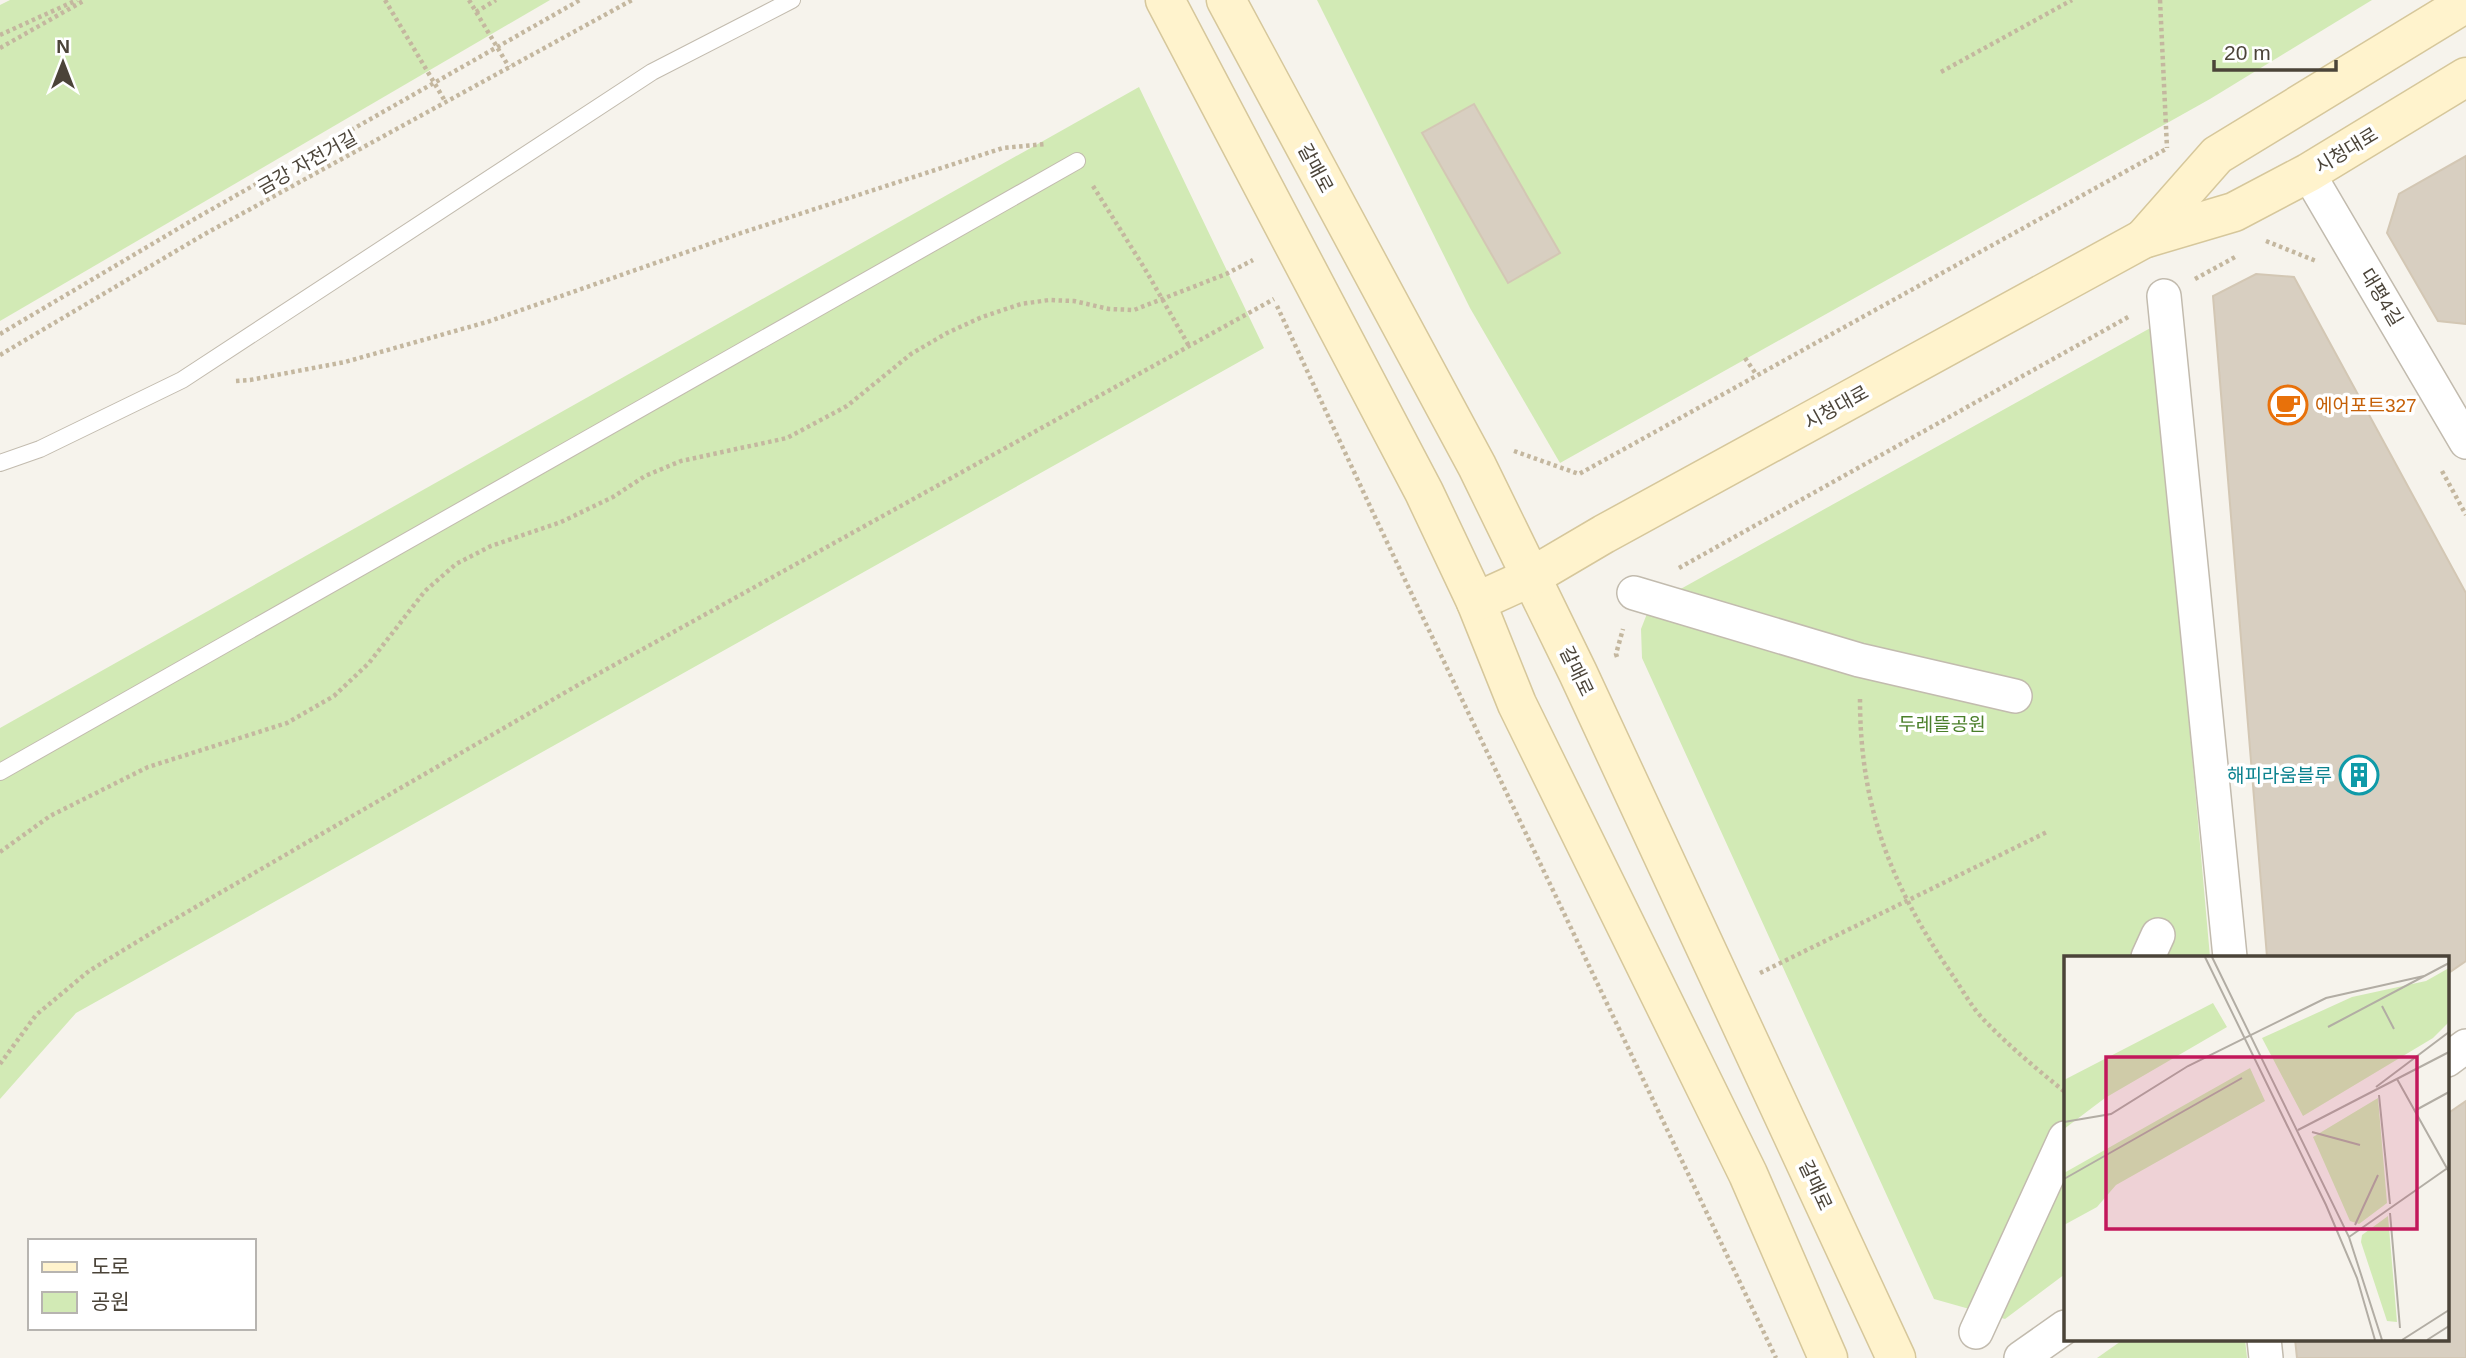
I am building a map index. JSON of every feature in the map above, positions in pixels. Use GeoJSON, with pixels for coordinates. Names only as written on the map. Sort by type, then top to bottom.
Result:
{"type":"FeatureCollection","features":[{"type":"Feature","properties":{"kind":"street","name":"갈매로"},"geometry":{"type":"LineString","coordinates":[[1228,3],[1478,466],[1578,673],[1896,1358]]}},
{"type":"Feature","properties":{"kind":"street","name":"시청대로"},"geometry":{"type":"LineString","coordinates":[[2143,239],[2217,155],[2466,4]]}},
{"type":"Feature","properties":{"kind":"street"},"geometry":{"type":"LineString","coordinates":[[1172,15],[1424,492],[1476,602],[1517,704],[1748,1174],[1828,1358]]}},
{"type":"Feature","properties":{"kind":"street","name":"시청대로"},"geometry":{"type":"LineString","coordinates":[[1476,602],[1531,577],[1604,534],[2143,239],[2234,212],[2308,173],[2466,77]]}},
{"type":"Feature","properties":{"kind":"street","name":"대평4길"},"geometry":{"type":"LineString","coordinates":[[2308,173],[2462,426]]}},
{"type":"Feature","properties":{"kind":"street"},"geometry":{"type":"LineString","coordinates":[[2164,296],[2230,956]]}},
{"type":"Feature","properties":{"kind":"street"},"geometry":{"type":"LineString","coordinates":[[1634,593],[1859,660],[2015,696]]}},
{"type":"Feature","properties":{"kind":"street"},"geometry":{"type":"LineString","coordinates":[[2448,1058],[2466,1046]]}},
{"type":"Feature","properties":{"kind":"street"},"geometry":{"type":"LineString","coordinates":[[1976,1332],[2064,1140]]}},
{"type":"Feature","properties":{"kind":"street"},"geometry":{"type":"LineString","coordinates":[[2021,1358],[2064,1328]]}},
{"type":"Feature","properties":{"kind":"street"},"geometry":{"type":"LineString","coordinates":[[2264,1340],[2266,1358]]}},
{"type":"Feature","properties":{"kind":"lane"},"geometry":{"type":"LineString","coordinates":[[0,464],[40,449],[182,380],[652,72],[792,0]]}},
{"type":"Feature","properties":{"kind":"lane"},"geometry":{"type":"LineString","coordinates":[[0,772],[1077,161]]}},
{"type":"Feature","properties":{"kind":"path"},"geometry":{"type":"LineString","coordinates":[[0,35],[78,0]]}},
{"type":"Feature","properties":{"kind":"path"},"geometry":{"type":"LineString","coordinates":[[0,48],[85,0]]}},
{"type":"Feature","properties":{"kind":"path"},"geometry":{"type":"LineString","coordinates":[[384,0],[445,102]]}},
{"type":"Feature","properties":{"kind":"path"},"geometry":{"type":"LineString","coordinates":[[469,0],[509,67]]}},
{"type":"Feature","properties":{"kind":"path"},"geometry":{"type":"LineString","coordinates":[[476,12],[496,0]]}},
{"type":"Feature","properties":{"kind":"path"},"geometry":{"type":"LineString","coordinates":[[0,334],[191,221],[580,0]]}},
{"type":"Feature","properties":{"kind":"path","name":"금강 자전거길"},"geometry":{"type":"LineString","coordinates":[[0,355],[203,235],[632,0]]}},
{"type":"Feature","properties":{"kind":"path"},"geometry":{"type":"LineString","coordinates":[[1941,72],[2072,0]]}},
{"type":"Feature","properties":{"kind":"path"},"geometry":{"type":"LineString","coordinates":[[2160,0],[2167,148]]}},
{"type":"Feature","properties":{"kind":"path"},"geometry":{"type":"LineString","coordinates":[[1514,450],[1579,474],[1756,374],[2128,172],[2178,141]]}},
{"type":"Feature","properties":{"kind":"path"},"geometry":{"type":"LineString","coordinates":[[182,380],[250,380],[345,362],[487,322],[741,233],[1003,148],[1065,142],[1189,346]]}},
{"type":"Feature","properties":{"kind":"path"},"geometry":{"type":"LineString","coordinates":[[2264,241],[2328,266]]}},
{"type":"Feature","properties":{"kind":"path"},"geometry":{"type":"LineString","coordinates":[[1248,248],[1258,270]]}},
{"type":"Feature","properties":{"kind":"path"},"geometry":{"type":"LineString","coordinates":[[1616,654],[1634,593],[2242,253]]}},
{"type":"Feature","properties":{"kind":"path"},"geometry":{"type":"LineString","coordinates":[[0,852],[50,816],[148,767],[287,723],[334,696],[369,663],[425,591],[456,564],[491,546],[561,522],[613,496],[645,476],[681,461],[787,438],[820,423],[847,407],[911,354],[982,317],[1021,304],[1049,300],[1134,310],[1226,274],[1253,260]]}},
{"type":"Feature","properties":{"kind":"path"},"geometry":{"type":"LineString","coordinates":[[1269,290],[1776,1358]]}},
{"type":"Feature","properties":{"kind":"path"},"geometry":{"type":"LineString","coordinates":[[0,1064],[36,1015],[89,971],[152,932],[578,685],[1274,299]]}},
{"type":"Feature","properties":{"kind":"path"},"geometry":{"type":"LineString","coordinates":[[1745,358],[1756,374]]}},
{"type":"Feature","properties":{"kind":"path"},"geometry":{"type":"LineString","coordinates":[[2440,467],[2466,515]]}},
{"type":"Feature","properties":{"kind":"path"},"geometry":{"type":"LineString","coordinates":[[1859,660],[1860,738],[1869,796],[1887,857],[1906,902],[1983,1019],[2064,1091]]}},
{"type":"Feature","properties":{"kind":"path"},"geometry":{"type":"LineString","coordinates":[[1756,975],[2049,831]]}},
{"type":"Feature","properties":{"kind":"green space"},"geometry":{"type":"Polygon","coordinates":[[[10,0],[550,0],[0,321],[0,5],[10,0]]]}},
{"type":"Feature","properties":{"kind":"green space"},"geometry":{"type":"Polygon","coordinates":[[[1317,0],[2372,0],[2210,99],[1560,463],[1470,308],[1317,0]]]}},
{"type":"Feature","properties":{"kind":"green space"},"geometry":{"type":"Polygon","coordinates":[[[1139,87],[1264,348],[76,1013],[0,1099],[0,728],[1139,87]]]}},
{"type":"Feature","properties":{"kind":"green space","name":"두레뜰공원"},"geometry":{"type":"Polygon","coordinates":[[[2154,326],[2210,956],[2064,956],[2064,1275],[2005,1319],[1934,1299],[1642,658],[1641,629],[1650,606],[2154,326]]]}},
{"type":"Feature","properties":{"kind":"green space"},"geometry":{"type":"Polygon","coordinates":[[[2123,1340],[2245,1340],[2247,1358],[2097,1358],[2123,1340]]]}},
{"type":"Feature","properties":{"kind":"building"},"geometry":{"type":"Polygon","coordinates":[[[1474,104],[1560,253],[1508,283],[1422,133],[1474,104]]]}},
{"type":"Feature","properties":{"kind":"building"},"geometry":{"type":"Polygon","coordinates":[[[2466,156],[2466,324],[2438,321],[2387,233],[2399,194],[2466,156]]]}},
{"type":"Feature","properties":{"kind":"building","name":"해피라움블루"},"geometry":{"type":"Polygon","coordinates":[[[2256,274],[2294,277],[2466,593],[2466,961],[2448,973],[2448,956],[2267,956],[2213,296],[2256,274]]]}},
{"type":"Feature","properties":{"kind":"building"},"geometry":{"type":"Polygon","coordinates":[[[2466,1101],[2466,1358],[2297,1358],[2295,1340],[2448,1340],[2448,1113],[2466,1101]]]}},
{"type":"Feature","properties":{"kind":"place","name":"에어포트327"},"geometry":{"type":"Point","coordinates":[2288,405]}},
{"type":"Feature","properties":{"kind":"place","name":"해피라움블루"},"geometry":{"type":"Point","coordinates":[2359,775]}}]}
